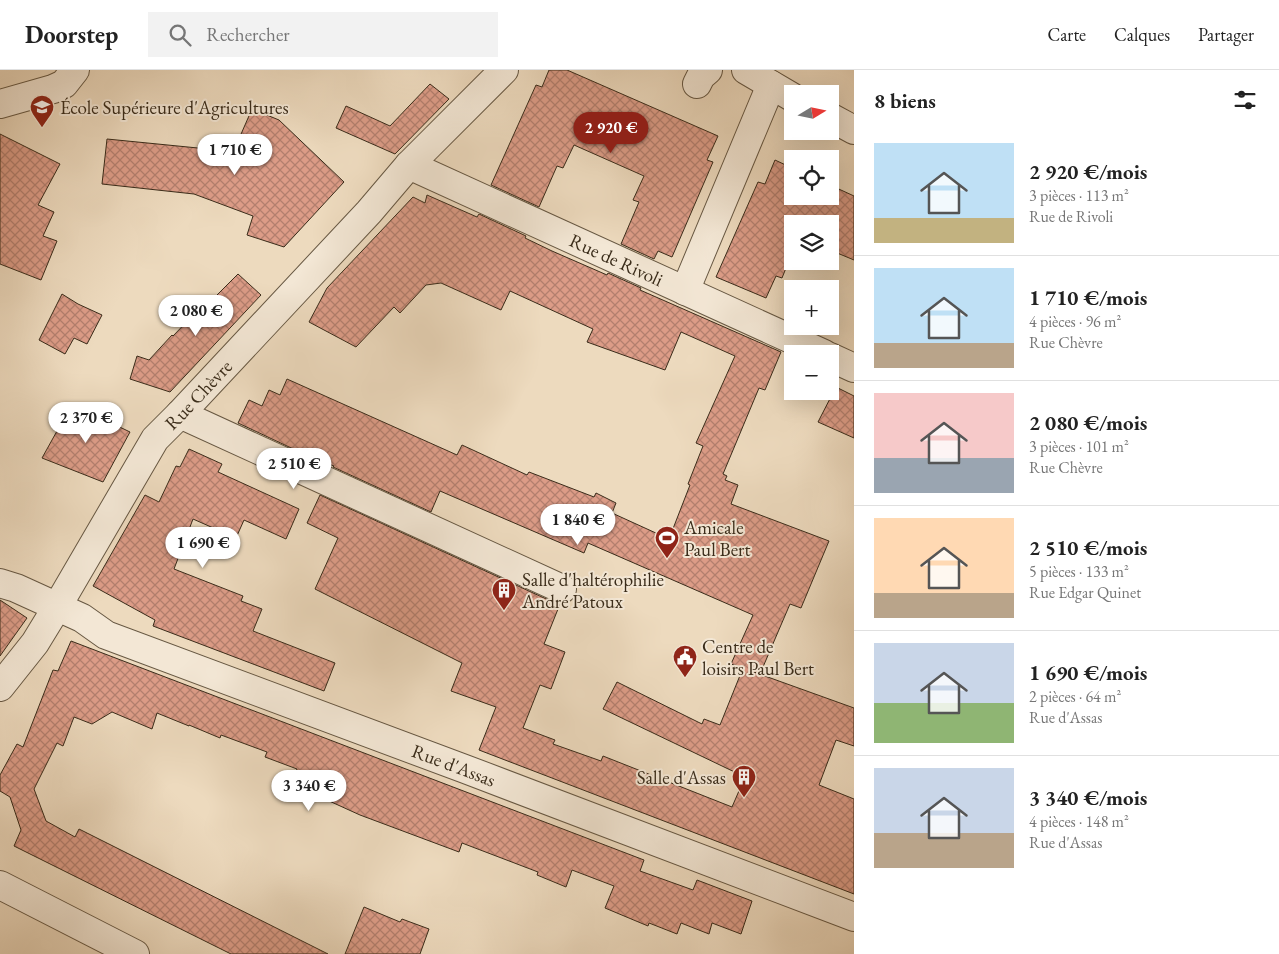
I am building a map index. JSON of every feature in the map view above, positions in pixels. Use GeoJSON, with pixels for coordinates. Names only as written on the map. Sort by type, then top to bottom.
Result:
{"type":"FeatureCollection","features":[{"type":"Feature","properties":{"kind":"street"},"geometry":{"type":"LineString","coordinates":[[0,104],[53,89],[64,84],[75,70]]}},
{"type":"Feature","properties":{"kind":"street","name":"Rue Chèvre"},"geometry":{"type":"LineString","coordinates":[[0,687],[34,642],[57,607],[154,439],[180,414],[369,212],[409,165],[504,70]]}},
{"type":"Feature","properties":{"kind":"street"},"geometry":{"type":"LineString","coordinates":[[685,291],[782,91],[746,70]]}},
{"type":"Feature","properties":{"kind":"street"},"geometry":{"type":"LineString","coordinates":[[839,122],[854,130]]}},
{"type":"Feature","properties":{"kind":"street","name":"Rue de Rivoli"},"geometry":{"type":"LineString","coordinates":[[409,165],[804,345]]}},
{"type":"Feature","properties":{"kind":"street"},"geometry":{"type":"LineString","coordinates":[[839,361],[854,368]]}},
{"type":"Feature","properties":{"kind":"street"},"geometry":{"type":"LineString","coordinates":[[180,414],[562,589]]}},
{"type":"Feature","properties":{"kind":"street","name":"Rue d'Assas"},"geometry":{"type":"LineString","coordinates":[[0,584],[16,588],[82,618],[106,635],[854,917]]}},
{"type":"Feature","properties":{"kind":"street"},"geometry":{"type":"LineString","coordinates":[[0,885],[135,954]]}},
{"type":"Feature","properties":{"kind":"building"},"geometry":{"type":"Polygon","coordinates":[[[549,70],[567,70],[718,136],[707,160],[713,162],[672,257],[658,251],[654,259],[621,244],[639,202],[633,200],[644,176],[574,145],[563,168],[557,166],[539,207],[491,185],[536,85],[542,87],[549,70]]]}},
{"type":"Feature","properties":{"kind":"building"},"geometry":{"type":"Polygon","coordinates":[[[430,84],[449,99],[395,154],[336,128],[346,106],[390,126],[430,84]]]}},
{"type":"Feature","properties":{"kind":"building"},"geometry":{"type":"Polygon","coordinates":[[[252,109],[279,120],[344,182],[284,247],[247,235],[253,216],[194,194],[102,184],[107,139],[208,149],[231,157],[252,109]]]}},
{"type":"Feature","properties":{"kind":"building"},"geometry":{"type":"Polygon","coordinates":[[[0,134],[60,164],[38,205],[54,212],[43,236],[57,241],[41,280],[0,264],[0,134]]]}},
{"type":"Feature","properties":{"kind":"building"},"geometry":{"type":"Polygon","coordinates":[[[775,160],[784,164],[784,205],[839,205],[839,189],[854,196],[854,260],[839,254],[839,215],[784,215],[785,270],[782,278],[776,276],[766,298],[716,277],[758,182],[765,184],[775,160]]]}},
{"type":"Feature","properties":{"kind":"building"},"geometry":{"type":"Polygon","coordinates":[[[427,195],[477,217],[479,214],[526,236],[525,238],[552,251],[607,275],[608,273],[641,288],[640,290],[781,352],[765,390],[759,388],[723,474],[727,476],[725,480],[738,485],[731,504],[829,541],[801,608],[790,604],[760,674],[751,671],[854,708],[854,746],[836,740],[819,785],[854,799],[854,894],[479,750],[496,707],[451,691],[462,663],[315,589],[338,538],[307,523],[320,495],[560,604],[544,644],[565,652],[551,689],[540,685],[523,728],[555,740],[553,744],[601,761],[603,756],[732,807],[745,777],[603,709],[617,682],[702,724],[704,719],[720,725],[743,668],[731,664],[753,615],[588,543],[584,553],[440,491],[431,512],[238,423],[249,400],[262,406],[269,390],[280,395],[287,379],[457,455],[462,445],[527,475],[529,472],[594,497],[596,493],[616,503],[612,513],[669,539],[703,446],[696,443],[735,356],[681,332],[665,370],[587,342],[593,329],[510,291],[501,310],[441,283],[426,285],[400,313],[394,307],[356,347],[309,322],[327,288],[413,197],[425,203],[427,195]]]}},
{"type":"Feature","properties":{"kind":"building"},"geometry":{"type":"Polygon","coordinates":[[[238,274],[261,295],[170,392],[130,379],[137,356],[149,360],[172,335],[196,312],[198,314],[238,274]]]}},
{"type":"Feature","properties":{"kind":"building"},"geometry":{"type":"Polygon","coordinates":[[[62,294],[102,315],[87,344],[74,338],[65,354],[39,340],[62,294]]]}},
{"type":"Feature","properties":{"kind":"building"},"geometry":{"type":"Polygon","coordinates":[[[839,388],[854,396],[854,438],[818,422],[829,400],[839,400],[839,388]]]}},
{"type":"Feature","properties":{"kind":"building"},"geometry":{"type":"Polygon","coordinates":[[[72,404],[130,432],[103,482],[42,458],[72,404]]]}},
{"type":"Feature","properties":{"kind":"building"},"geometry":{"type":"Polygon","coordinates":[[[189,449],[222,464],[218,472],[299,509],[286,539],[244,520],[236,538],[193,519],[174,569],[243,596],[241,601],[262,609],[253,631],[335,663],[324,691],[153,626],[155,620],[93,586],[145,495],[159,502],[176,466],[180,467],[189,449]]]}},
{"type":"Feature","properties":{"kind":"building"},"geometry":{"type":"Polygon","coordinates":[[[0,600],[27,618],[0,656],[0,600]]]}},
{"type":"Feature","properties":{"kind":"building"},"geometry":{"type":"Polygon","coordinates":[[[71,641],[644,860],[640,871],[693,890],[697,880],[752,901],[741,934],[712,923],[709,934],[681,923],[677,934],[649,923],[648,926],[605,908],[614,886],[572,870],[566,887],[537,875],[538,872],[462,843],[459,852],[360,815],[316,795],[307,799],[302,790],[291,785],[297,769],[265,757],[267,752],[221,735],[220,738],[157,713],[152,729],[112,712],[92,724],[74,717],[63,746],[57,743],[34,789],[46,821],[75,837],[79,829],[328,954],[231,954],[14,846],[21,830],[10,797],[0,791],[0,775],[17,744],[23,747],[53,670],[58,671],[71,641]]]}},
{"type":"Feature","properties":{"kind":"building"},"geometry":{"type":"Polygon","coordinates":[[[364,907],[400,922],[402,919],[429,929],[420,954],[345,954],[364,907]]]}},
{"type":"Feature","properties":{"kind":"place","name":"École Supérieure d'Agricultures"},"geometry":{"type":"Point","coordinates":[42,128]}},
{"type":"Feature","properties":{"kind":"place","name":"Amicale Paul Bert"},"geometry":{"type":"Point","coordinates":[667,559]}},
{"type":"Feature","properties":{"kind":"place","name":"Salle d'haltérophilie André Patoux"},"geometry":{"type":"Point","coordinates":[504,611]}},
{"type":"Feature","properties":{"kind":"place","name":"Centre de loisirs Paul Bert"},"geometry":{"type":"Point","coordinates":[685,678]}},
{"type":"Feature","properties":{"kind":"place","name":"Salle d'Assas"},"geometry":{"type":"Point","coordinates":[744,798]}}]}
